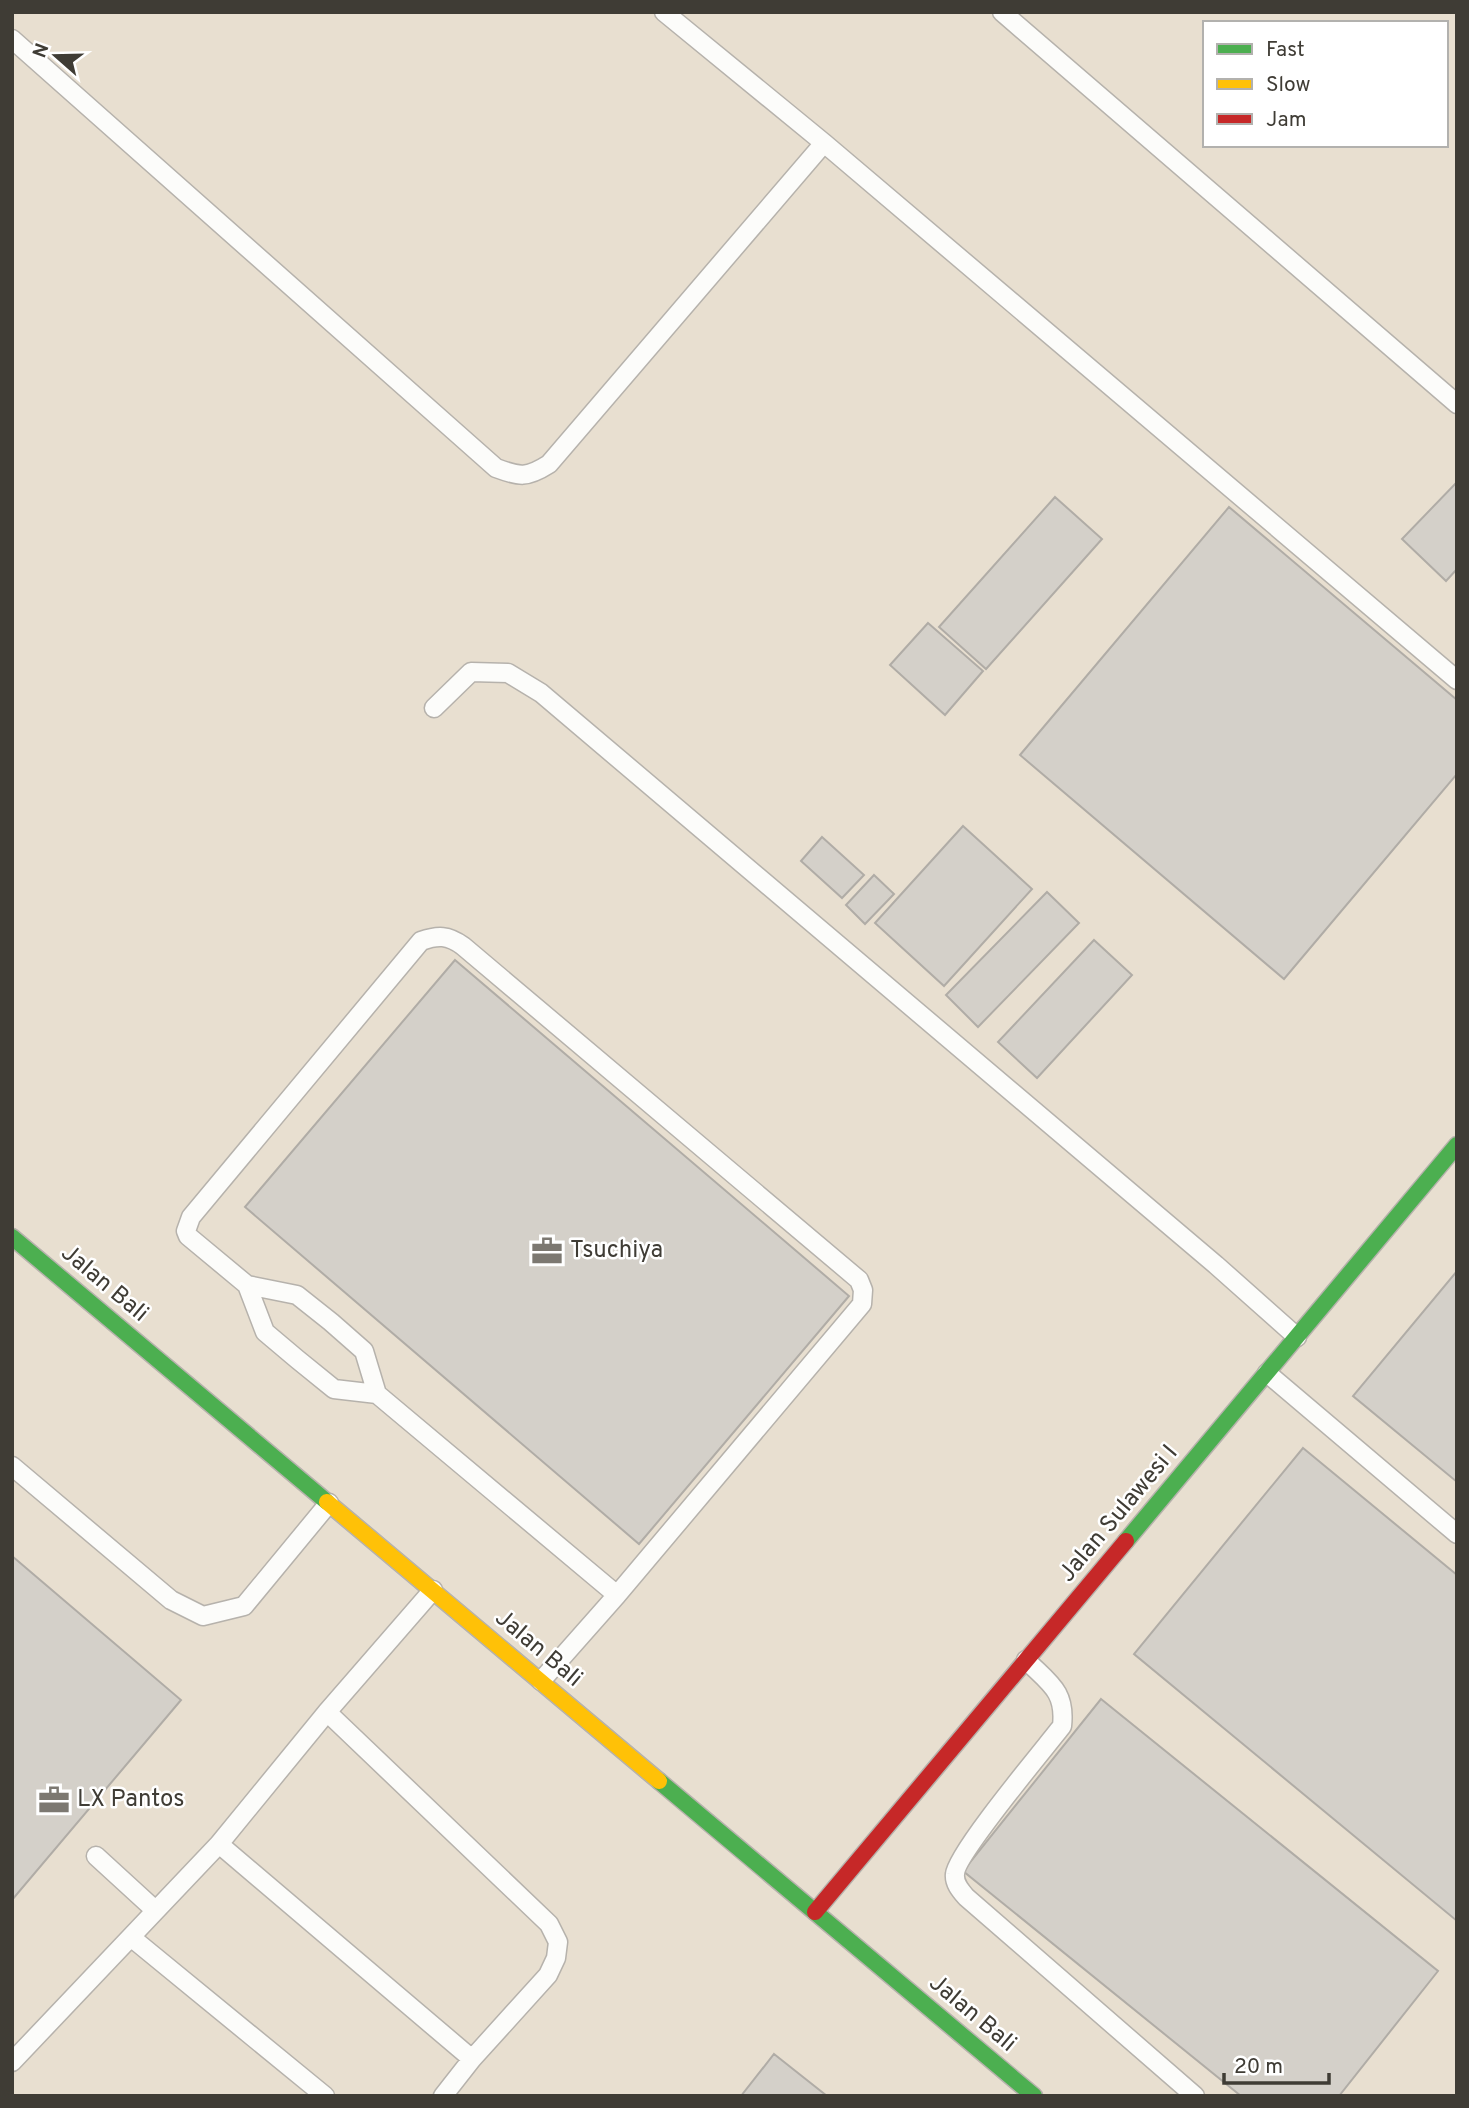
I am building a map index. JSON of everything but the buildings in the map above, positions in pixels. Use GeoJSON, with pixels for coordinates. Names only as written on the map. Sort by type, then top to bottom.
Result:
{"type":"FeatureCollection","features":[{"type":"Feature","properties":{"kind":"street","name":"Jalan Sulawesi I"},"geometry":{"type":"LineString","coordinates":[[816,1912],[1457,1145]]}},
{"type":"Feature","properties":{"kind":"street","name":"Jalan Bali"},"geometry":{"type":"LineString","coordinates":[[12,1237],[1034,2096]]}},
{"type":"Feature","properties":{"kind":"lane"},"geometry":{"type":"LineString","coordinates":[[664,12],[824,143],[1457,680]]}},
{"type":"Feature","properties":{"kind":"lane"},"geometry":{"type":"LineString","coordinates":[[1002,12],[1457,404]]}},
{"type":"Feature","properties":{"kind":"lane"},"geometry":{"type":"LineString","coordinates":[[12,39],[496,468],[518,476],[534,474],[550,464],[824,143]]}},
{"type":"Feature","properties":{"kind":"lane"},"geometry":{"type":"LineString","coordinates":[[434,708],[471,672],[508,673],[541,694],[1297,1336]]}},
{"type":"Feature","properties":{"kind":"lane"},"geometry":{"type":"LineString","coordinates":[[541,1681],[617,1595],[862,1304],[863,1290],[859,1280],[451,937],[436,936],[421,941],[186,1225],[188,1236],[247,1285],[297,1295],[331,1322],[364,1351],[377,1394],[617,1595]]}},
{"type":"Feature","properties":{"kind":"lane"},"geometry":{"type":"LineString","coordinates":[[247,1285],[265,1332],[334,1389],[377,1394]]}},
{"type":"Feature","properties":{"kind":"lane"},"geometry":{"type":"LineString","coordinates":[[1266,1373],[1457,1534]]}},
{"type":"Feature","properties":{"kind":"lane"},"geometry":{"type":"LineString","coordinates":[[12,1466],[171,1600],[203,1616],[244,1606],[329,1503]]}},
{"type":"Feature","properties":{"kind":"lane"},"geometry":{"type":"LineString","coordinates":[[12,2062],[219,1844],[327,1712],[433,1590]]}},
{"type":"Feature","properties":{"kind":"lane"},"geometry":{"type":"LineString","coordinates":[[1026,1660],[1054,1688],[1060,1698],[1064,1709],[1062,1726],[973,1842],[955,1872],[957,1885],[966,1897],[1195,2096]]}},
{"type":"Feature","properties":{"kind":"lane"},"geometry":{"type":"LineString","coordinates":[[327,1712],[549,1924],[558,1942],[556,1958],[548,1975],[443,2096]]}},
{"type":"Feature","properties":{"kind":"lane"},"geometry":{"type":"LineString","coordinates":[[219,1844],[472,2060]]}},
{"type":"Feature","properties":{"kind":"lane"},"geometry":{"type":"LineString","coordinates":[[96,1856],[155,1910]]}},
{"type":"Feature","properties":{"kind":"lane"},"geometry":{"type":"LineString","coordinates":[[132,1938],[325,2096]]}},
{"type":"Feature","properties":{"kind":"shaded area"},"geometry":{"type":"Polygon","coordinates":[[[12,12],[1457,12],[1457,2096],[12,2096],[12,12]]]}},
{"type":"Feature","properties":{"kind":"traffic: fast"},"geometry":{"type":"LineString","coordinates":[[1126,1541],[1457,1145]]}},
{"type":"Feature","properties":{"kind":"traffic: fast"},"geometry":{"type":"LineString","coordinates":[[12,1237],[327,1502]]}},
{"type":"Feature","properties":{"kind":"traffic: fast"},"geometry":{"type":"LineString","coordinates":[[659,1781],[1034,2096]]}},
{"type":"Feature","properties":{"kind":"traffic: slow"},"geometry":{"type":"LineString","coordinates":[[327,1502],[659,1781]]}},
{"type":"Feature","properties":{"kind":"traffic: jam"},"geometry":{"type":"LineString","coordinates":[[815,1912],[1126,1541]]}},
{"type":"Feature","properties":{"kind":"place","name":"Tsuchiya"},"geometry":{"type":"Point","coordinates":[547,1251]}},
{"type":"Feature","properties":{"kind":"place","name":"LX Pantos"},"geometry":{"type":"Point","coordinates":[54,1800]}}]}
